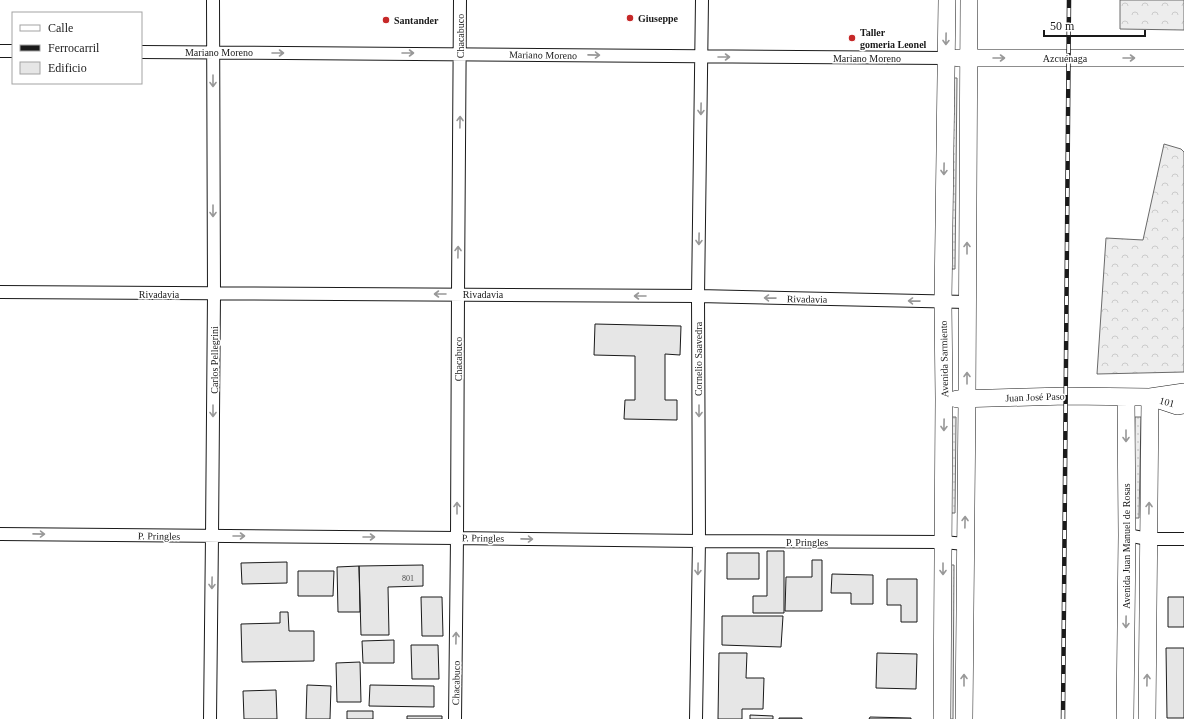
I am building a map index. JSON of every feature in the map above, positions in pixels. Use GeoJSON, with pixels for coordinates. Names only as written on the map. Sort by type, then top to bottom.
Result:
{"type":"FeatureCollection","features":[{"type":"Feature","properties":{"kind":"main road","name":"Avenida Sarmiento"},"geometry":{"type":"LineString","coordinates":[[942,719],[944,399],[943,302],[947,0]]}},
{"type":"Feature","properties":{"kind":"main road"},"geometry":{"type":"LineString","coordinates":[[964,719],[969,0]]}},
{"type":"Feature","properties":{"kind":"main road","name":"Azcuénaga"},"geometry":{"type":"LineString","coordinates":[[946,58],[1184,58]]}},
{"type":"Feature","properties":{"kind":"main road"},"geometry":{"type":"LineString","coordinates":[[1126,397],[1150,397],[1184,392]]}},
{"type":"Feature","properties":{"kind":"main road","name":"Juan José Paso"},"geometry":{"type":"LineString","coordinates":[[944,399],[967,400],[1066,396],[1126,397]]}},
{"type":"Feature","properties":{"kind":"main road","name":"Avenida Juan Manuel de Rosas"},"geometry":{"type":"LineString","coordinates":[[1125,719],[1127,535],[1126,397]]}},
{"type":"Feature","properties":{"kind":"main road"},"geometry":{"type":"LineString","coordinates":[[1146,719],[1150,397]]}},
{"type":"Feature","properties":{"kind":"main road","name":"101"},"geometry":{"type":"LineString","coordinates":[[1150,397],[1177,406],[1184,405]]}},
{"type":"Feature","properties":{"kind":"street","name":"Carlos Pellegrini"},"geometry":{"type":"LineString","coordinates":[[210,719],[214,294],[213,0]]}},
{"type":"Feature","properties":{"kind":"street","name":"Chacabuco"},"geometry":{"type":"LineString","coordinates":[[455,719],[458,538],[460,0]]}},
{"type":"Feature","properties":{"kind":"street","name":"Cornelio Saavedra"},"geometry":{"type":"LineString","coordinates":[[696,719],[699,541],[698,296],[702,0]]}},
{"type":"Feature","properties":{"kind":"street"},"geometry":{"type":"LineString","coordinates":[[0,51],[12,51]]}},
{"type":"Feature","properties":{"kind":"street","name":"Mariano Moreno"},"geometry":{"type":"LineString","coordinates":[[142,52],[946,58]]}},
{"type":"Feature","properties":{"kind":"street","name":"Rivadavia"},"geometry":{"type":"LineString","coordinates":[[0,292],[698,296],[967,302]]}},
{"type":"Feature","properties":{"kind":"street","name":"P. Pringles"},"geometry":{"type":"LineString","coordinates":[[0,534],[943,542],[965,544]]}},
{"type":"Feature","properties":{"kind":"street"},"geometry":{"type":"LineString","coordinates":[[1127,535],[1148,539],[1184,539]]}},
{"type":"Feature","properties":{"kind":"green space"},"geometry":{"type":"Polygon","coordinates":[[[1120,0],[1184,0],[1184,30],[1120,29],[1120,0]]]}},
{"type":"Feature","properties":{"kind":"green space"},"geometry":{"type":"Polygon","coordinates":[[[952,78],[957,78],[955,269],[950,269],[952,78]]]}},
{"type":"Feature","properties":{"kind":"green space"},"geometry":{"type":"Polygon","coordinates":[[[1164,144],[1181,149],[1184,152],[1184,372],[1097,374],[1106,238],[1143,240],[1164,144]]]}},
{"type":"Feature","properties":{"kind":"green space"},"geometry":{"type":"Polygon","coordinates":[[[951,417],[956,417],[955,513],[950,513],[951,417]]]}},
{"type":"Feature","properties":{"kind":"green space"},"geometry":{"type":"Polygon","coordinates":[[[1135,417],[1141,417],[1139,518],[1133,518],[1135,417]]]}},
{"type":"Feature","properties":{"kind":"green space"},"geometry":{"type":"Polygon","coordinates":[[[948,565],[954,565],[953,719],[947,719],[948,565]]]}},
{"type":"Feature","properties":{"kind":"building"},"geometry":{"type":"Polygon","coordinates":[[[595,324],[681,326],[680,355],[665,354],[665,400],[677,400],[677,420],[624,419],[625,400],[635,400],[635,356],[594,355],[595,324]]]}},
{"type":"Feature","properties":{"kind":"building"},"geometry":{"type":"Polygon","coordinates":[[[767,551],[784,551],[784,613],[753,613],[753,596],[767,596],[767,551]]]}},
{"type":"Feature","properties":{"kind":"building"},"geometry":{"type":"Polygon","coordinates":[[[727,553],[759,553],[759,579],[727,579],[727,553]]]}},
{"type":"Feature","properties":{"kind":"building"},"geometry":{"type":"Polygon","coordinates":[[[812,560],[822,560],[822,611],[785,611],[786,577],[812,577],[812,560]]]}},
{"type":"Feature","properties":{"kind":"building"},"geometry":{"type":"Polygon","coordinates":[[[287,562],[287,583],[242,584],[241,563],[287,562]]]}},
{"type":"Feature","properties":{"kind":"building"},"geometry":{"type":"Polygon","coordinates":[[[423,565],[423,586],[388,587],[389,635],[361,635],[359,566],[423,565]]]}},
{"type":"Feature","properties":{"kind":"building"},"geometry":{"type":"Polygon","coordinates":[[[359,566],[360,612],[338,612],[337,567],[359,566]]]}},
{"type":"Feature","properties":{"kind":"building"},"geometry":{"type":"Polygon","coordinates":[[[298,571],[334,571],[333,596],[298,596],[298,571]]]}},
{"type":"Feature","properties":{"kind":"building"},"geometry":{"type":"Polygon","coordinates":[[[832,574],[873,575],[873,604],[851,604],[851,593],[831,593],[832,574]]]}},
{"type":"Feature","properties":{"kind":"building"},"geometry":{"type":"Polygon","coordinates":[[[887,579],[917,579],[917,622],[901,622],[901,605],[887,605],[887,579]]]}},
{"type":"Feature","properties":{"kind":"building"},"geometry":{"type":"Polygon","coordinates":[[[421,597],[442,597],[443,636],[422,636],[421,597]]]}},
{"type":"Feature","properties":{"kind":"building"},"geometry":{"type":"Polygon","coordinates":[[[1168,597],[1184,597],[1184,627],[1168,627],[1168,597]]]}},
{"type":"Feature","properties":{"kind":"building"},"geometry":{"type":"Polygon","coordinates":[[[280,612],[288,612],[289,631],[314,631],[314,661],[242,662],[241,624],[280,623],[280,612]]]}},
{"type":"Feature","properties":{"kind":"building"},"geometry":{"type":"Polygon","coordinates":[[[722,616],[783,616],[781,647],[722,645],[722,616]]]}},
{"type":"Feature","properties":{"kind":"building"},"geometry":{"type":"Polygon","coordinates":[[[394,640],[394,663],[363,663],[362,641],[394,640]]]}},
{"type":"Feature","properties":{"kind":"building"},"geometry":{"type":"Polygon","coordinates":[[[411,645],[438,645],[439,679],[412,679],[411,645]]]}},
{"type":"Feature","properties":{"kind":"building"},"geometry":{"type":"Polygon","coordinates":[[[1166,648],[1184,648],[1184,718],[1167,718],[1166,648]]]}},
{"type":"Feature","properties":{"kind":"building"},"geometry":{"type":"Polygon","coordinates":[[[719,653],[747,653],[746,678],[764,678],[763,709],[742,709],[742,719],[718,719],[719,653]]]}},
{"type":"Feature","properties":{"kind":"building"},"geometry":{"type":"Polygon","coordinates":[[[877,653],[917,654],[916,689],[876,688],[877,653]]]}},
{"type":"Feature","properties":{"kind":"building"},"geometry":{"type":"Polygon","coordinates":[[[360,662],[361,702],[337,702],[336,663],[360,662]]]}},
{"type":"Feature","properties":{"kind":"building"},"geometry":{"type":"Polygon","coordinates":[[[307,685],[331,686],[330,719],[306,719],[307,685]]]}},
{"type":"Feature","properties":{"kind":"building"},"geometry":{"type":"Polygon","coordinates":[[[370,685],[434,686],[434,707],[369,706],[370,685]]]}},
{"type":"Feature","properties":{"kind":"building"},"geometry":{"type":"Polygon","coordinates":[[[276,690],[277,719],[244,719],[243,691],[276,690]]]}},
{"type":"Feature","properties":{"kind":"building"},"geometry":{"type":"Polygon","coordinates":[[[347,711],[373,711],[373,719],[347,719],[347,711]]]}},
{"type":"Feature","properties":{"kind":"building"},"geometry":{"type":"Polygon","coordinates":[[[750,715],[773,716],[773,719],[750,719],[750,715]]]}},
{"type":"Feature","properties":{"kind":"building"},"geometry":{"type":"Polygon","coordinates":[[[407,716],[442,716],[442,719],[407,719],[407,716]]]}},
{"type":"Feature","properties":{"kind":"building"},"geometry":{"type":"Polygon","coordinates":[[[870,717],[911,718],[911,719],[869,719],[870,717]]]}},
{"type":"Feature","properties":{"kind":"building"},"geometry":{"type":"Polygon","coordinates":[[[802,718],[802,719],[779,719],[802,718]]]}},
{"type":"Feature","properties":{"kind":"railway"},"geometry":{"type":"LineString","coordinates":[[1063,719],[1069,0]]}},
{"type":"Feature","properties":{"kind":"place","name":"Giuseppe"},"geometry":{"type":"Point","coordinates":[630,18]}},
{"type":"Feature","properties":{"kind":"place","name":"Santander"},"geometry":{"type":"Point","coordinates":[386,20]}},
{"type":"Feature","properties":{"kind":"place","name":"Taller gomeria Leonel"},"geometry":{"type":"Point","coordinates":[852,38]}}]}
